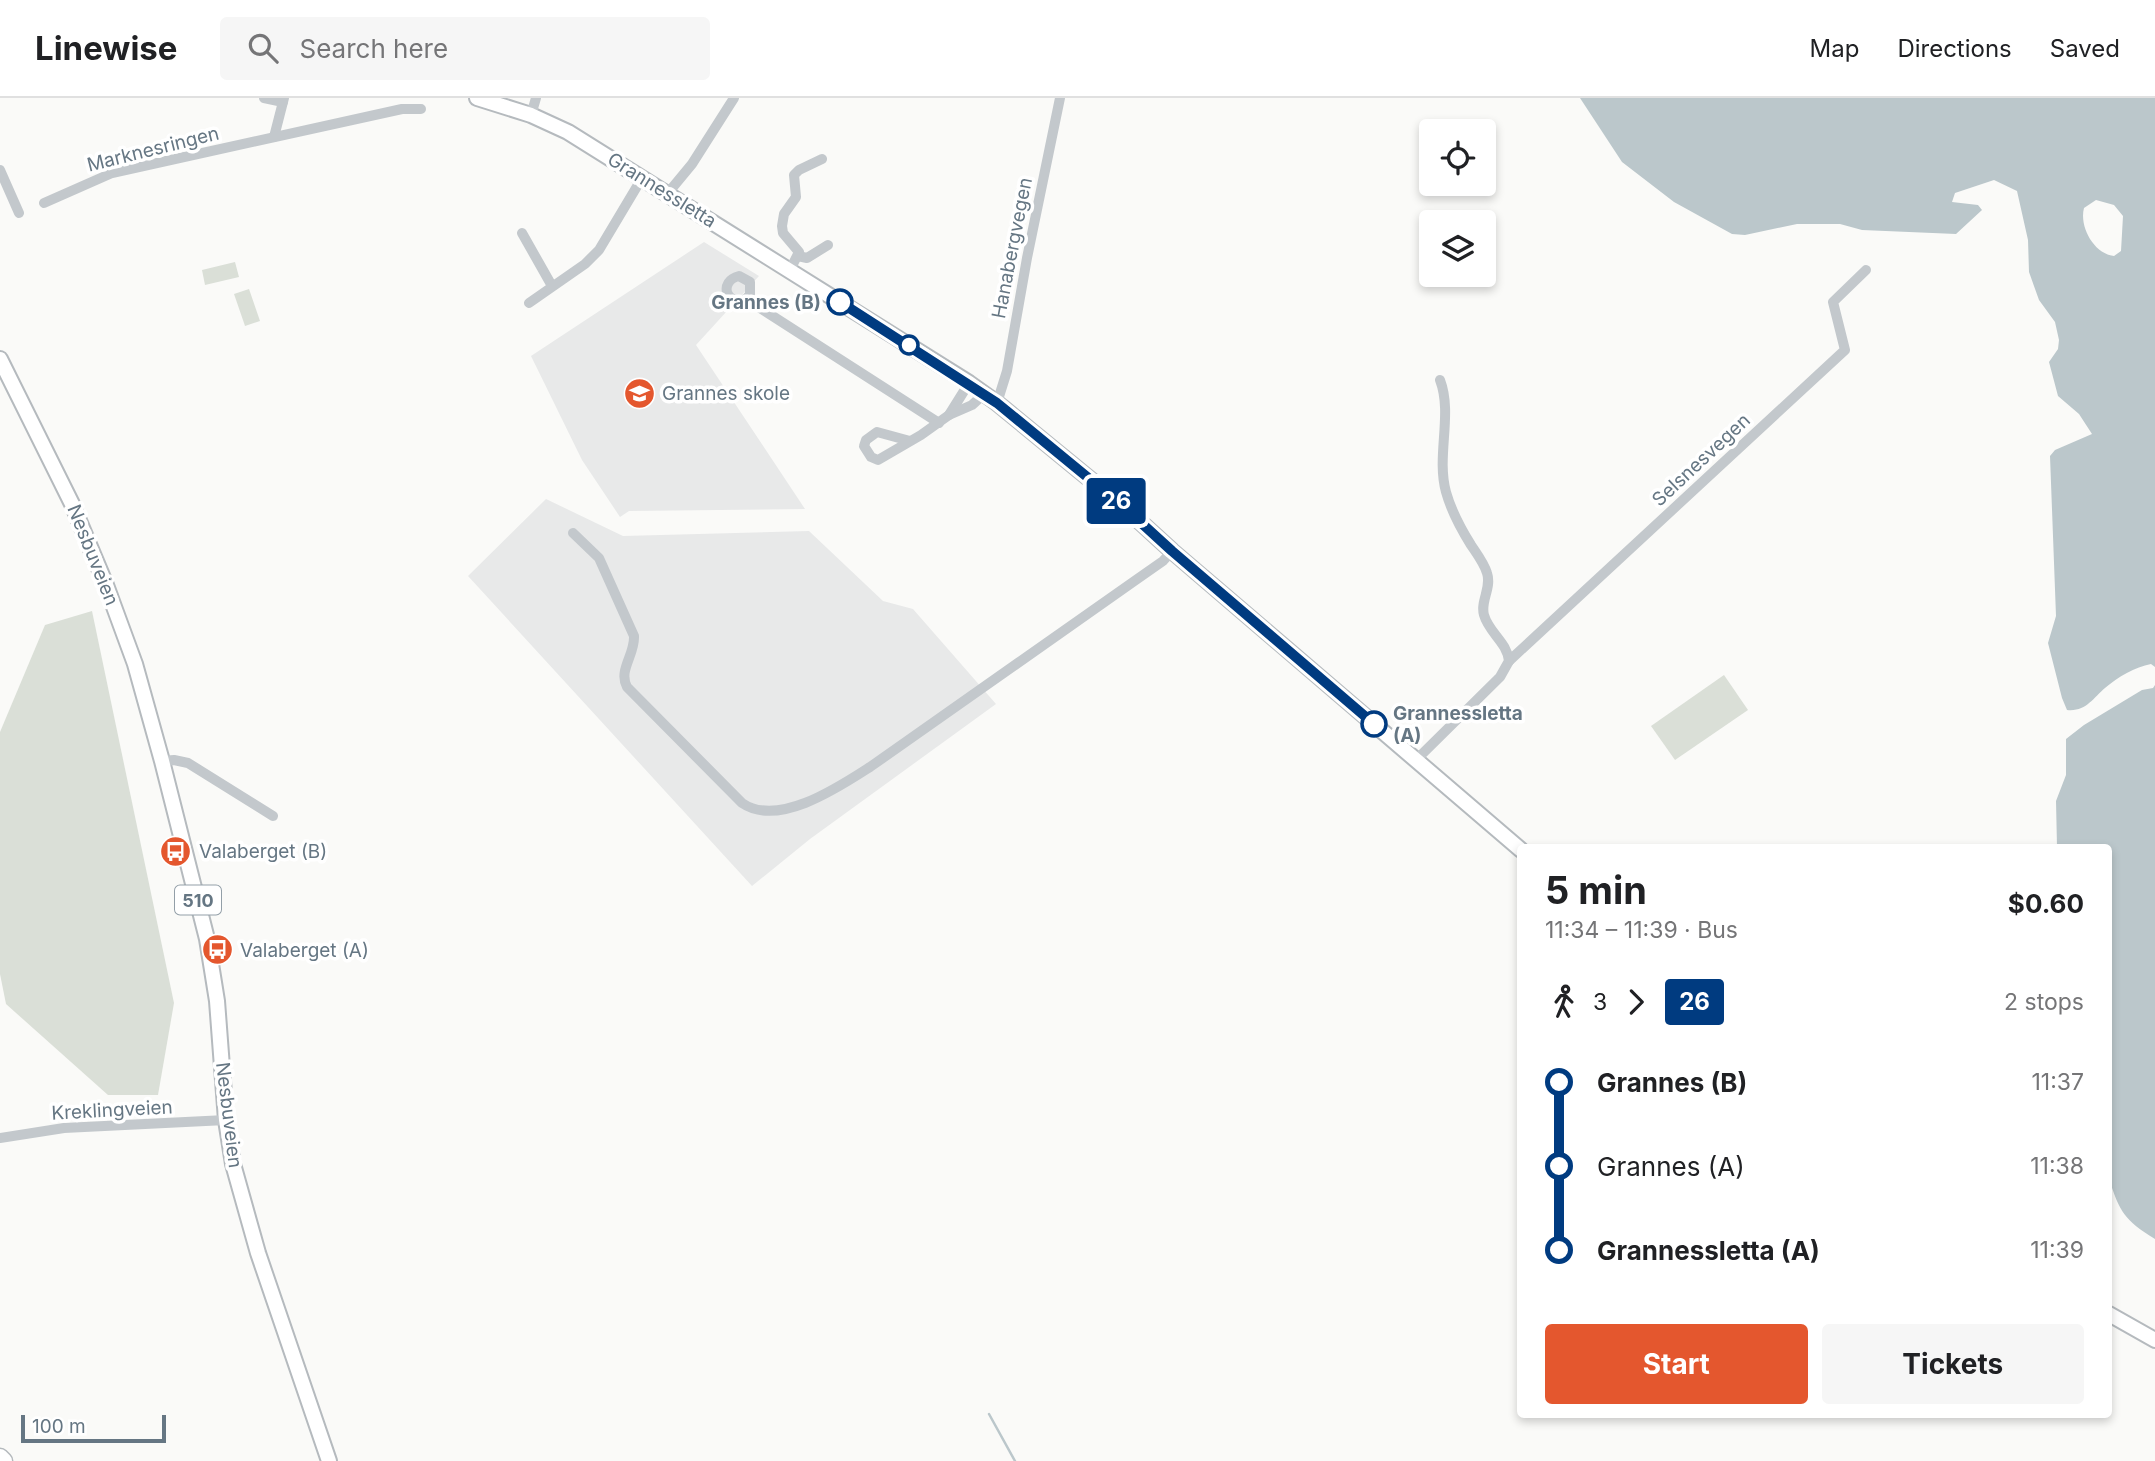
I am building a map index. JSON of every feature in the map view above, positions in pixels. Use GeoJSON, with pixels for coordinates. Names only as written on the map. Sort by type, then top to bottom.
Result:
{"type":"FeatureCollection","features":[{"type":"Feature","properties":{"kind":"highway"},"geometry":{"type":"LineString","coordinates":[[0,1457],[4,1461]]}},
{"type":"Feature","properties":{"kind":"main road","name":"Grannessletta"},"geometry":{"type":"LineString","coordinates":[[477,98],[531,115],[568,132],[997,403],[1125,508],[1517,847]]}},
{"type":"Feature","properties":{"kind":"main road","name":"Nesbuveien"},"geometry":{"type":"LineString","coordinates":[[0,359],[56,468],[88,539],[135,664],[206,939],[217,1001],[226,1120],[233,1164],[258,1253],[329,1461]]}},
{"type":"Feature","properties":{"kind":"main road"},"geometry":{"type":"LineString","coordinates":[[2112,1316],[2155,1340]]}},
{"type":"Feature","properties":{"kind":"street"},"geometry":{"type":"LineString","coordinates":[[264,98],[284,99],[274,137]]}},
{"type":"Feature","properties":{"kind":"street"},"geometry":{"type":"LineString","coordinates":[[531,115],[536,98]]}},
{"type":"Feature","properties":{"kind":"street"},"geometry":{"type":"LineString","coordinates":[[667,193],[692,164],[734,98]]}},
{"type":"Feature","properties":{"kind":"street","name":"Hanabergvegen"},"geometry":{"type":"LineString","coordinates":[[997,403],[1007,371],[1060,98]]}},
{"type":"Feature","properties":{"kind":"street","name":"Marknesringen"},"geometry":{"type":"LineString","coordinates":[[44,202],[112,173],[402,109],[421,109]]}},
{"type":"Feature","properties":{"kind":"street"},"geometry":{"type":"LineString","coordinates":[[790,270],[798,256],[796,247],[783,233],[782,219],[796,197],[794,175],[822,159]]}},
{"type":"Feature","properties":{"kind":"street"},"geometry":{"type":"LineString","coordinates":[[0,170],[19,212]]}},
{"type":"Feature","properties":{"kind":"street"},"geometry":{"type":"LineString","coordinates":[[529,303],[584,264],[599,250],[642,178]]}},
{"type":"Feature","properties":{"kind":"street"},"geometry":{"type":"LineString","coordinates":[[522,233],[552,286]]}},
{"type":"Feature","properties":{"kind":"street"},"geometry":{"type":"LineString","coordinates":[[798,256],[807,258],[828,245]]}},
{"type":"Feature","properties":{"kind":"street","name":"Selsnesvegen"},"geometry":{"type":"LineString","coordinates":[[1416,760],[1490,688],[1504,673],[1509,661],[1845,350],[1832,302],[1866,270]]}},
{"type":"Feature","properties":{"kind":"street"},"geometry":{"type":"LineString","coordinates":[[746,299],[939,423]]}},
{"type":"Feature","properties":{"kind":"street"},"geometry":{"type":"LineString","coordinates":[[1440,380],[1444,407],[1443,480],[1457,520],[1486,570],[1489,580],[1484,617],[1500,639],[1509,661]]}},
{"type":"Feature","properties":{"kind":"street"},"geometry":{"type":"LineString","coordinates":[[949,415],[969,383]]}},
{"type":"Feature","properties":{"kind":"street"},"geometry":{"type":"LineString","coordinates":[[910,441],[949,415],[972,405],[984,394]]}},
{"type":"Feature","properties":{"kind":"street"},"geometry":{"type":"LineString","coordinates":[[573,533],[599,558],[634,636],[634,647],[623,674],[627,687],[725,788],[742,803],[759,811],[775,810],[812,800],[859,774],[1163,561],[1172,551]]}},
{"type":"Feature","properties":{"kind":"street"},"geometry":{"type":"LineString","coordinates":[[162,761],[188,763],[273,816]]}},
{"type":"Feature","properties":{"kind":"street","name":"Kreklingveien"},"geometry":{"type":"LineString","coordinates":[[0,1138],[64,1128],[226,1120]]}},
{"type":"Feature","properties":{"kind":"shaded area"},"geometry":{"type":"Polygon","coordinates":[[[1580,98],[2155,98],[2155,667],[2151,664],[2127,673],[2079,709],[2067,710],[2062,698],[2048,643],[2056,616],[2050,456],[2055,450],[2092,434],[2079,414],[2058,396],[2049,362],[2058,349],[2059,340],[2055,322],[2039,300],[2029,272],[2028,240],[2017,191],[1994,180],[1955,193],[1952,202],[1978,205],[1982,210],[1956,234],[1862,230],[1840,224],[1797,224],[1745,235],[1732,234],[1674,202],[1622,162],[1580,98]],[[2096,200],[2084,208],[2083,215],[2086,231],[2094,245],[2114,256],[2121,251],[2123,216],[2114,205],[2096,200]]]}},
{"type":"Feature","properties":{"kind":"shaded area","name":"Grannes skole"},"geometry":{"type":"Polygon","coordinates":[[[704,242],[759,276],[696,345],[805,509],[629,511],[620,517],[582,460],[531,356],[704,242]]]}},
{"type":"Feature","properties":{"kind":"shaded area"},"geometry":{"type":"Polygon","coordinates":[[[235,262],[239,277],[205,285],[202,270],[235,262]]]}},
{"type":"Feature","properties":{"kind":"shaded area"},"geometry":{"type":"Polygon","coordinates":[[[249,289],[260,321],[245,326],[234,294],[249,289]]]}},
{"type":"Feature","properties":{"kind":"shaded area"},"geometry":{"type":"Polygon","coordinates":[[[546,499],[623,536],[809,531],[883,601],[913,609],[996,704],[810,839],[752,886],[468,576],[546,499]]]}},
{"type":"Feature","properties":{"kind":"shaded area"},"geometry":{"type":"Polygon","coordinates":[[[92,611],[174,1003],[158,1095],[108,1095],[6,1004],[0,974],[0,732],[45,625],[92,611]]]}},
{"type":"Feature","properties":{"kind":"shaded area"},"geometry":{"type":"Polygon","coordinates":[[[1724,675],[1748,710],[1675,760],[1651,726],[1724,675]]]}},
{"type":"Feature","properties":{"kind":"shaded area"},"geometry":{"type":"Polygon","coordinates":[[[2155,685],[2155,1239],[2124,1214],[2112,1188],[2112,844],[2057,844],[2056,801],[2066,775],[2066,739],[2142,690],[2155,685]]]}},
{"type":"Feature","properties":{"kind":"waterway"},"geometry":{"type":"LineString","coordinates":[[989,1414],[1015,1461]]}},
{"type":"Feature","properties":{"kind":"bus line","name":"26"},"geometry":{"type":"LineString","coordinates":[[840,302],[997,403],[1125,508],[1374,724]]}},
{"type":"Feature","properties":{"kind":"place","name":"Grannes (B)"},"geometry":{"type":"Point","coordinates":[840,302]}},
{"type":"Feature","properties":{"kind":"place","name":"Grannes skole"},"geometry":{"type":"Point","coordinates":[639,393]}},
{"type":"Feature","properties":{"kind":"place","name":"Grannessletta (A)"},"geometry":{"type":"Point","coordinates":[1374,724]}},
{"type":"Feature","properties":{"kind":"place","name":"Valaberget (B)"},"geometry":{"type":"Point","coordinates":[176,851]}},
{"type":"Feature","properties":{"kind":"place","name":"Valaberget (A)"},"geometry":{"type":"Point","coordinates":[217,950]}}]}
